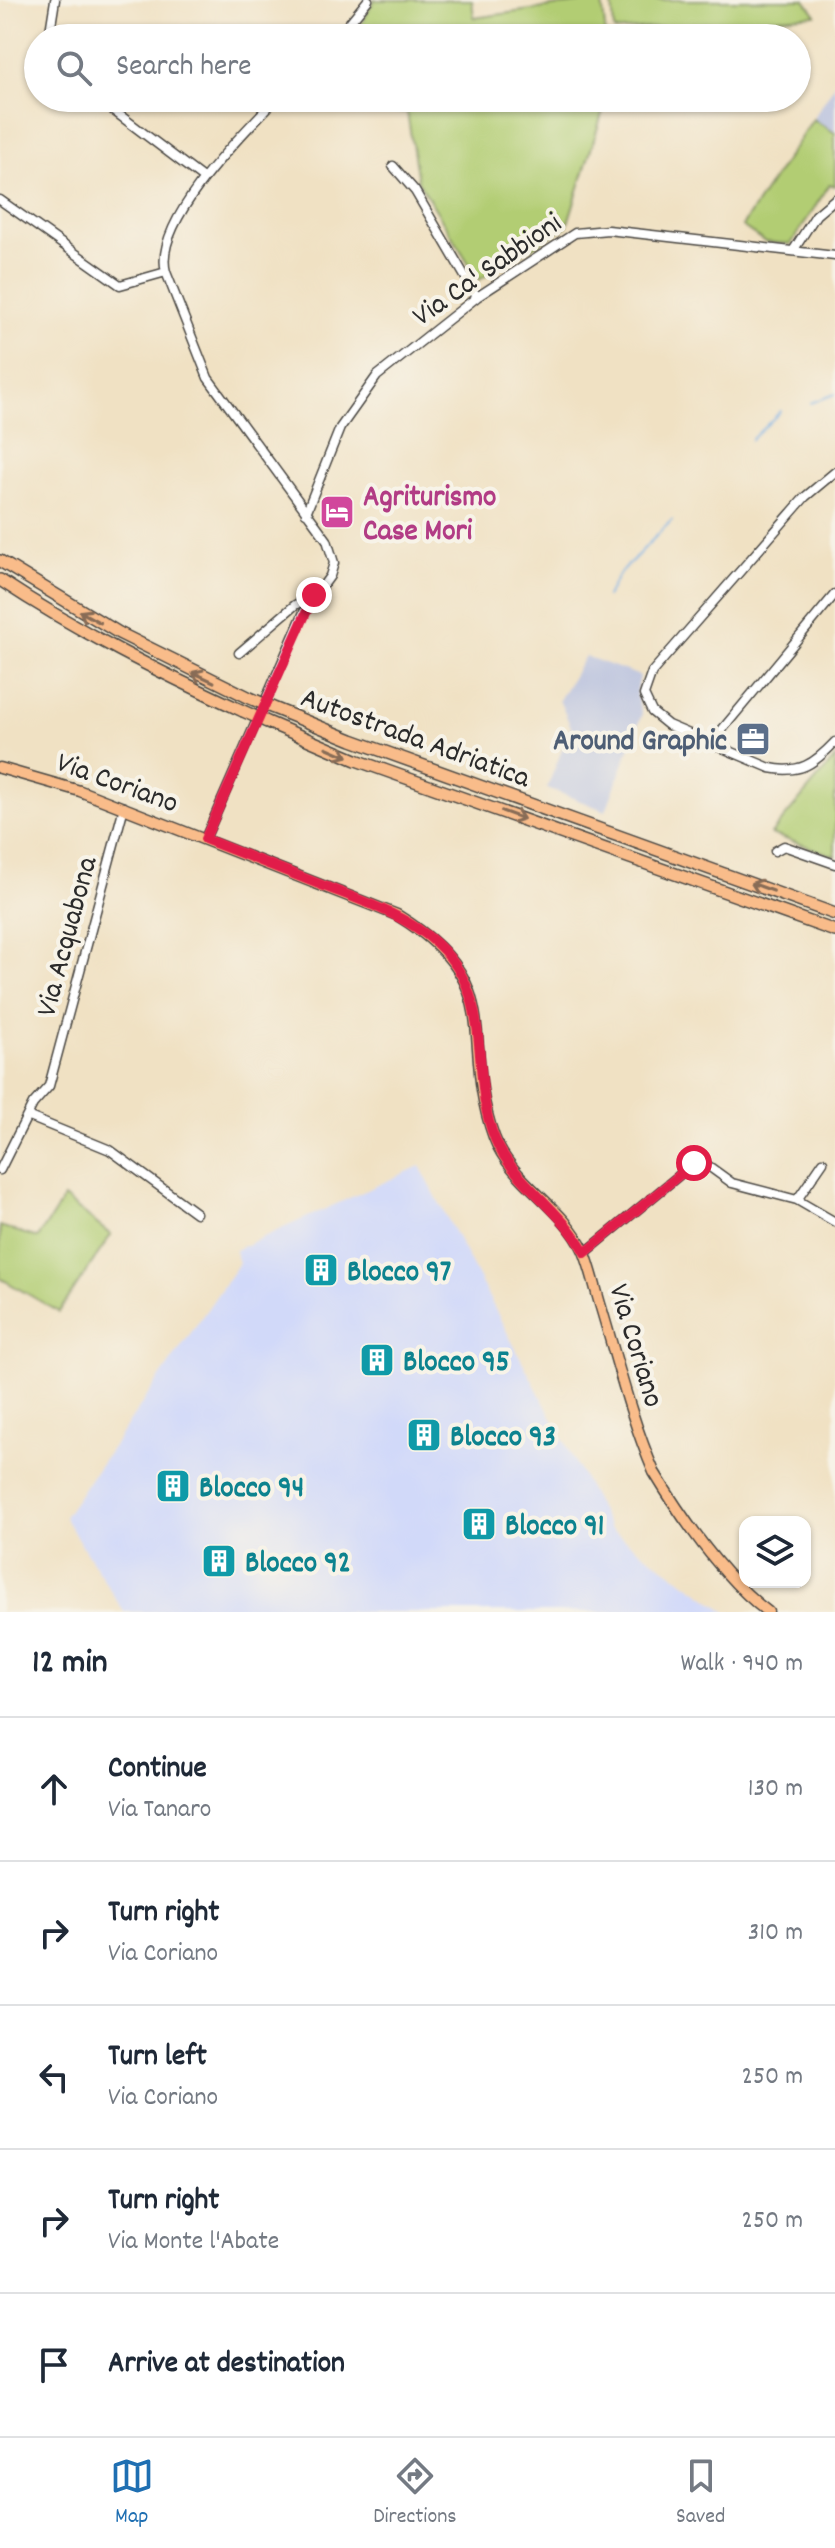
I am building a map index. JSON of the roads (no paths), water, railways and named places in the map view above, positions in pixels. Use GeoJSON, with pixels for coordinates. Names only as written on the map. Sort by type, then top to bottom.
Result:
{"type":"FeatureCollection","features":[{"type":"Feature","properties":{"kind":"highway","name":"Autostrada Adriatica"},"geometry":{"type":"LineString","coordinates":[[0,561],[119,633],[271,707],[352,740],[835,914]]}},
{"type":"Feature","properties":{"kind":"highway","name":"Autostrada Adriatica"},"geometry":{"type":"LineString","coordinates":[[0,580],[64,621],[243,711],[356,760],[835,931]]}},
{"type":"Feature","properties":{"kind":"main road","name":"Via Coriano"},"geometry":{"type":"LineString","coordinates":[[0,768],[124,807],[397,915],[432,938],[450,955],[462,973],[471,997],[487,1113],[495,1140],[511,1165],[561,1216],[585,1253],[654,1472],[670,1499],[734,1580],[768,1612]]}},
{"type":"Feature","properties":{"kind":"street"},"geometry":{"type":"LineString","coordinates":[[51,24],[55,0]]}},
{"type":"Feature","properties":{"kind":"street"},"geometry":{"type":"LineString","coordinates":[[348,24],[368,0]]}},
{"type":"Feature","properties":{"kind":"street"},"geometry":{"type":"LineString","coordinates":[[115,112],[204,179]]}},
{"type":"Feature","properties":{"kind":"street"},"geometry":{"type":"LineString","coordinates":[[205,839],[314,595],[330,576],[334,563],[327,540],[208,378],[163,261],[167,240],[204,179],[264,112]]}},
{"type":"Feature","properties":{"kind":"street"},"geometry":{"type":"LineString","coordinates":[[393,166],[415,191],[477,297]]}},
{"type":"Feature","properties":{"kind":"street"},"geometry":{"type":"LineString","coordinates":[[793,251],[816,215],[835,199]]}},
{"type":"Feature","properties":{"kind":"street"},"geometry":{"type":"LineString","coordinates":[[0,200],[120,285],[166,272]]}},
{"type":"Feature","properties":{"kind":"street","name":"Via Ca' Sabbioni"},"geometry":{"type":"LineString","coordinates":[[306,513],[340,428],[377,376],[477,297],[584,229],[835,256]]}},
{"type":"Feature","properties":{"kind":"street"},"geometry":{"type":"LineString","coordinates":[[835,472],[805,497],[645,683],[646,701],[655,717],[784,771],[807,768],[835,742]]}},
{"type":"Feature","properties":{"kind":"street"},"geometry":{"type":"LineString","coordinates":[[711,743],[835,594]]}},
{"type":"Feature","properties":{"kind":"street"},"geometry":{"type":"LineString","coordinates":[[239,653],[295,605],[314,595]]}},
{"type":"Feature","properties":{"kind":"street","name":"Via Acquabona"},"geometry":{"type":"LineString","coordinates":[[0,1170],[27,1116],[49,1086],[124,807]]}},
{"type":"Feature","properties":{"kind":"street"},"geometry":{"type":"LineString","coordinates":[[775,851],[784,846],[835,864]]}},
{"type":"Feature","properties":{"kind":"street"},"geometry":{"type":"LineString","coordinates":[[27,1116],[110,1150],[196,1213]]}},
{"type":"Feature","properties":{"kind":"street"},"geometry":{"type":"LineString","coordinates":[[585,1253],[694,1163],[703,1162],[732,1183],[797,1200],[835,1222]]}},
{"type":"Feature","properties":{"kind":"street"},"geometry":{"type":"LineString","coordinates":[[797,1200],[823,1162]]}},
{"type":"Feature","properties":{"kind":"waterway"},"geometry":{"type":"LineString","coordinates":[[811,403],[835,394]]}},
{"type":"Feature","properties":{"kind":"waterway"},"geometry":{"type":"LineString","coordinates":[[751,440],[781,411]]}},
{"type":"Feature","properties":{"kind":"waterway"},"geometry":{"type":"LineString","coordinates":[[606,597],[620,573],[672,520]]}},
{"type":"Feature","properties":{"kind":"place","name":"Agriturismo Case Mori"},"geometry":{"type":"Point","coordinates":[337,512]}},
{"type":"Feature","properties":{"kind":"place","name":"Around Graphic"},"geometry":{"type":"Point","coordinates":[753,739]}},
{"type":"Feature","properties":{"kind":"place","name":"Blocco 97"},"geometry":{"type":"Point","coordinates":[321,1270]}},
{"type":"Feature","properties":{"kind":"place","name":"Blocco 95"},"geometry":{"type":"Point","coordinates":[377,1360]}},
{"type":"Feature","properties":{"kind":"place","name":"Blocco 93"},"geometry":{"type":"Point","coordinates":[424,1435]}},
{"type":"Feature","properties":{"kind":"place","name":"Blocco 94"},"geometry":{"type":"Point","coordinates":[173,1486]}},
{"type":"Feature","properties":{"kind":"place","name":"Blocco 91"},"geometry":{"type":"Point","coordinates":[479,1524]}},
{"type":"Feature","properties":{"kind":"place","name":"Blocco 92"},"geometry":{"type":"Point","coordinates":[219,1561]}}]}
